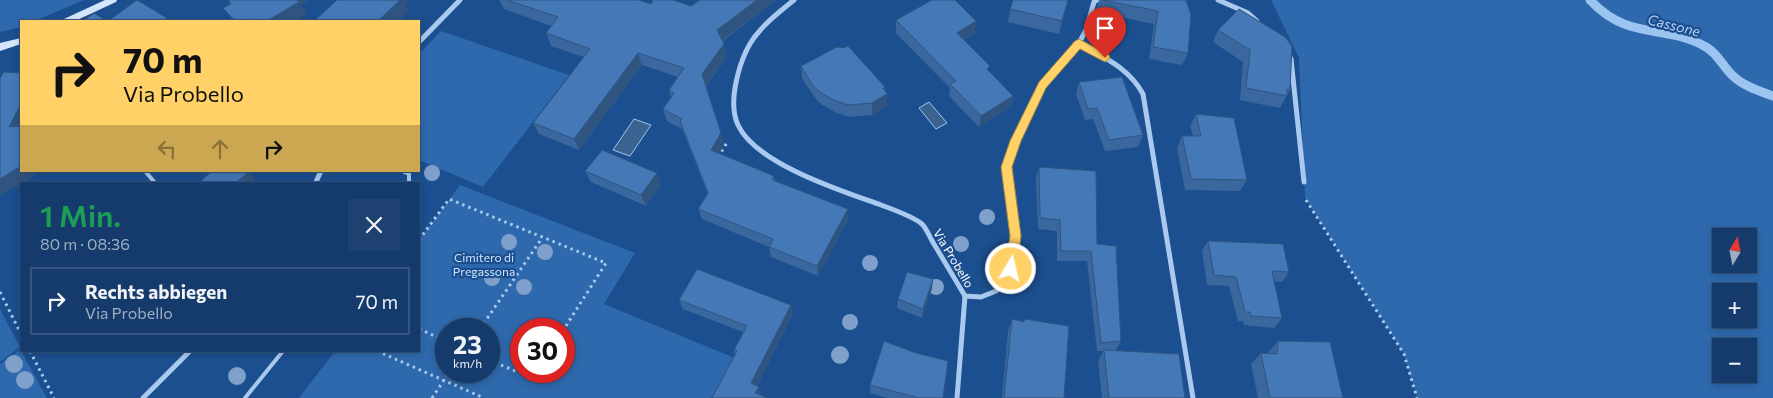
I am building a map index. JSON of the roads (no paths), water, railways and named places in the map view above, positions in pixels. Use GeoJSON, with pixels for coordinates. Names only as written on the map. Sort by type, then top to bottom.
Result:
{"type":"FeatureCollection","features":[{"type":"Feature","properties":{"kind":"street"},"geometry":{"type":"LineString","coordinates":[[69,20],[113,0]]}},
{"type":"Feature","properties":{"kind":"street"},"geometry":{"type":"LineString","coordinates":[[420,41],[460,0]]}},
{"type":"Feature","properties":{"kind":"street","name":"Via Probello"},"geometry":{"type":"LineString","coordinates":[[794,0],[766,22],[747,46],[738,71],[734,94],[734,113],[738,126],[750,142],[774,159],[804,176],[896,211],[922,224],[965,296],[981,297],[996,291],[1004,284],[1011,269],[1016,236],[1006,167],[1016,141],[1042,85],[1079,43],[1086,30],[1094,2],[1097,0]]}},
{"type":"Feature","properties":{"kind":"street"},"geometry":{"type":"LineString","coordinates":[[1218,0],[1248,13],[1260,24]]}},
{"type":"Feature","properties":{"kind":"street"},"geometry":{"type":"LineString","coordinates":[[0,47],[20,41]]}},
{"type":"Feature","properties":{"kind":"street"},"geometry":{"type":"LineString","coordinates":[[1079,43],[1105,58],[1133,78],[1143,94],[1193,398]]}},
{"type":"Feature","properties":{"kind":"street"},"geometry":{"type":"LineString","coordinates":[[1286,53],[1291,59],[1304,182]]}},
{"type":"Feature","properties":{"kind":"street"},"geometry":{"type":"LineString","coordinates":[[957,398],[965,296]]}},
{"type":"Feature","properties":{"kind":"street"},"geometry":{"type":"LineString","coordinates":[[143,398],[189,352]]}},
{"type":"Feature","properties":{"kind":"lane"},"geometry":{"type":"LineString","coordinates":[[146,172],[154,182]]}},
{"type":"Feature","properties":{"kind":"lane"},"geometry":{"type":"LineString","coordinates":[[404,172],[409,174],[409,182]]}},
{"type":"Feature","properties":{"kind":"lane"},"geometry":{"type":"LineString","coordinates":[[245,398],[282,352]]}},
{"type":"Feature","properties":{"kind":"waterway","name":"Cassone"},"geometry":{"type":"LineString","coordinates":[[1590,0],[1604,13],[1619,22],[1633,27],[1676,35],[1706,47],[1736,79],[1751,88],[1773,96]]}},
{"type":"Feature","properties":{"kind":"park label","name":"Cimitero di Pregassona"},"geometry":{"type":"Point","coordinates":[484,264]}}]}
